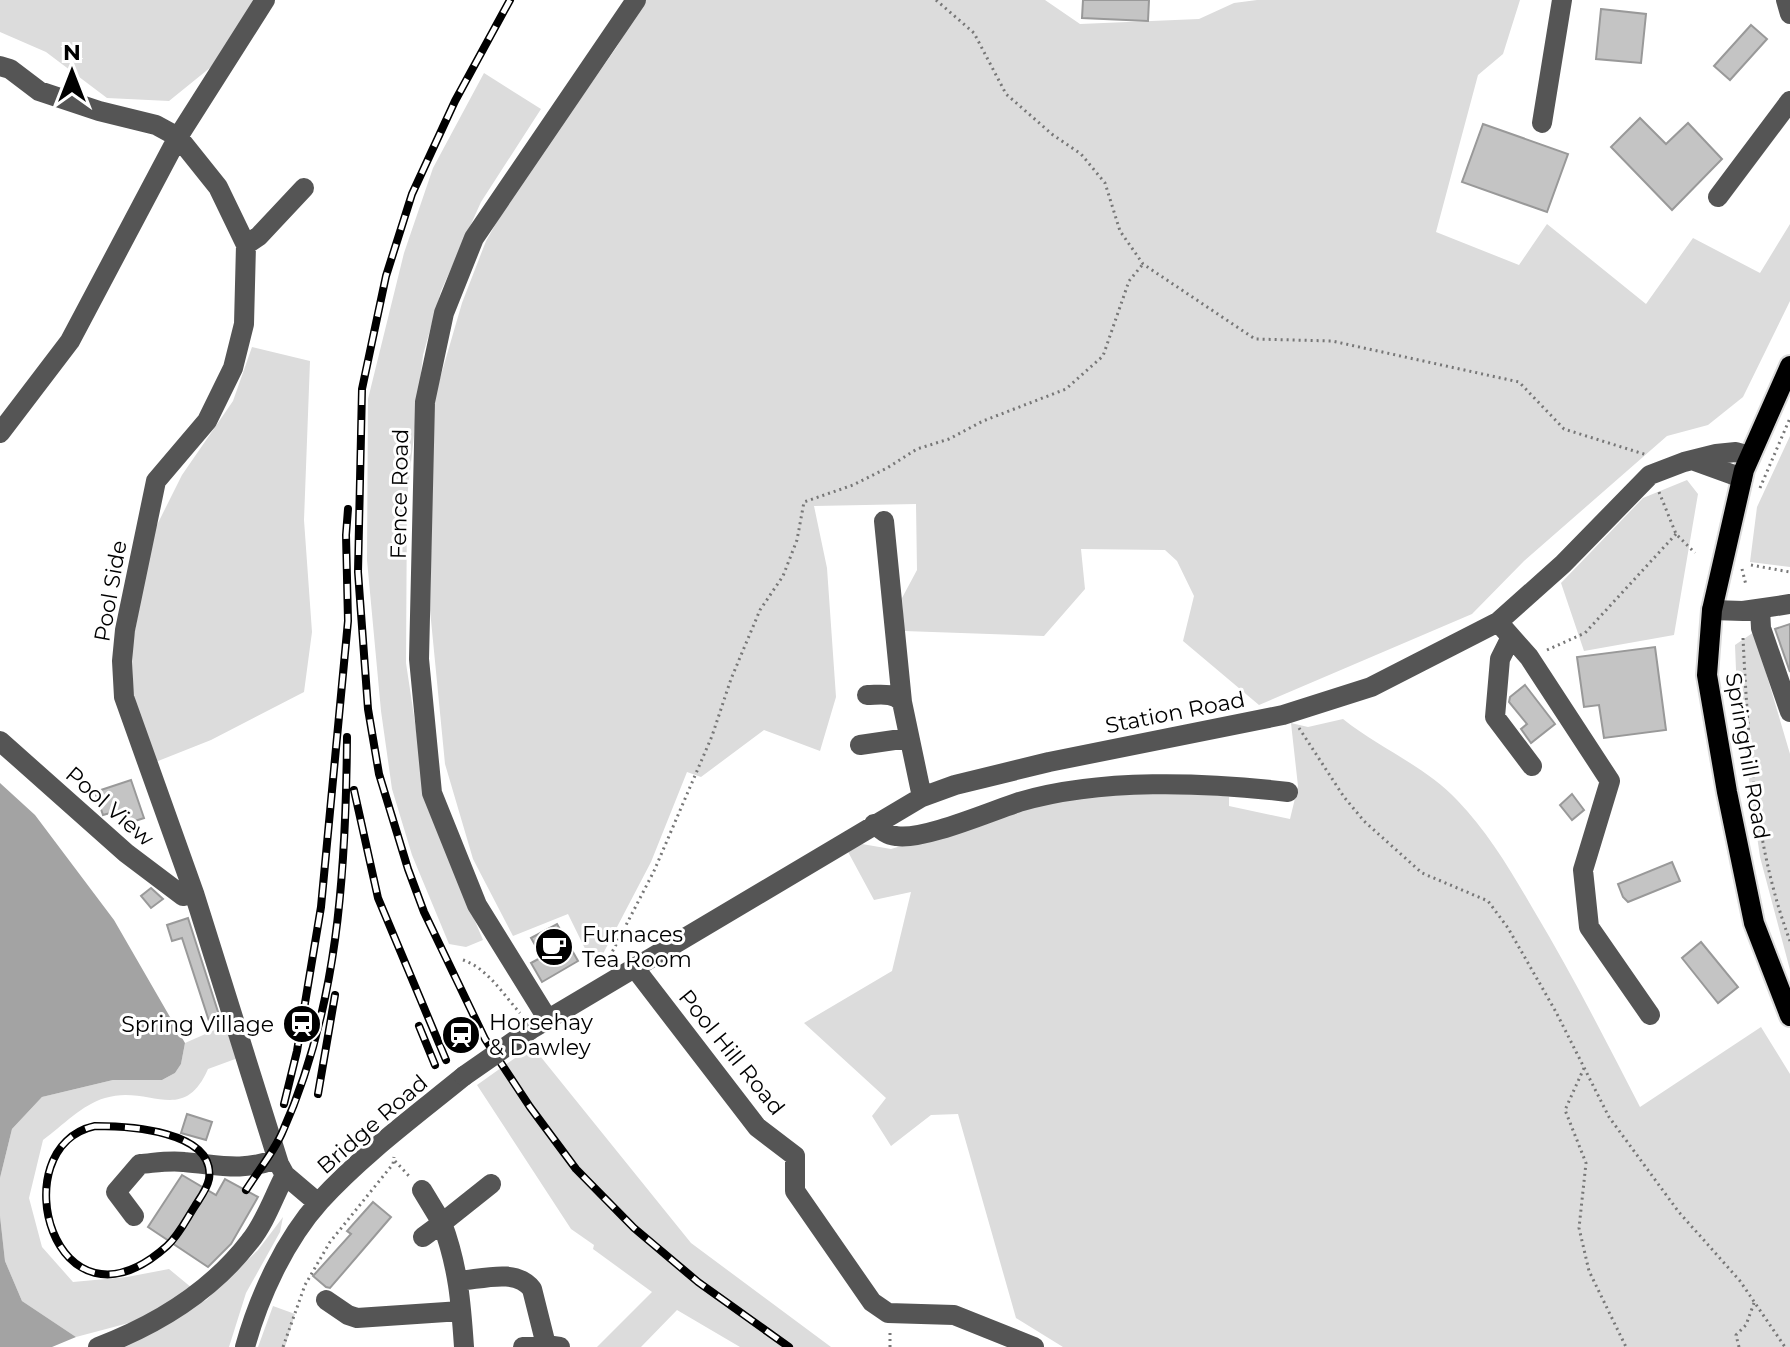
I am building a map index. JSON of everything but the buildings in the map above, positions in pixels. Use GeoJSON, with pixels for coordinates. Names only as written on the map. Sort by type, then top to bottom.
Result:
{"type":"FeatureCollection","features":[{"type":"Feature","properties":{"kind":"main road","name":"Springhill Road"},"geometry":{"type":"LineString","coordinates":[[1790,366],[1742,478],[1712,610],[1707,675],[1754,923],[1790,1016]]}},
{"type":"Feature","properties":{"kind":"street"},"geometry":{"type":"LineString","coordinates":[[0,433],[70,341],[178,137],[265,0]]}},
{"type":"Feature","properties":{"kind":"street","name":"Fence Road"},"geometry":{"type":"LineString","coordinates":[[539,1024],[477,905],[432,793],[419,659],[425,402],[444,313],[474,238],[636,0]]}},
{"type":"Feature","properties":{"kind":"street"},"geometry":{"type":"LineString","coordinates":[[1542,123],[1562,0]]}},
{"type":"Feature","properties":{"kind":"street"},"geometry":{"type":"LineString","coordinates":[[0,66],[10,69],[39,91],[99,111],[156,125],[178,137]]}},
{"type":"Feature","properties":{"kind":"street"},"geometry":{"type":"LineString","coordinates":[[1718,197],[1790,101]]}},
{"type":"Feature","properties":{"kind":"street","name":"Pool Side"},"geometry":{"type":"LineString","coordinates":[[178,137],[218,187],[246,245],[244,324],[233,368],[207,421],[156,481],[124,645],[124,697],[194,893],[281,1167]]}},
{"type":"Feature","properties":{"kind":"street"},"geometry":{"type":"LineString","coordinates":[[246,245],[259,236],[304,188]]}},
{"type":"Feature","properties":{"kind":"street","name":"Station Road"},"geometry":{"type":"LineString","coordinates":[[634,967],[922,797],[955,785],[1049,762],[1291,713],[1371,687],[1445,651],[1504,630],[1650,475],[1684,462],[1726,453],[1750,456]]}},
{"type":"Feature","properties":{"kind":"street"},"geometry":{"type":"LineString","coordinates":[[1695,461],[1742,478]]}},
{"type":"Feature","properties":{"kind":"street"},"geometry":{"type":"LineString","coordinates":[[884,521],[902,702],[922,797]]}},
{"type":"Feature","properties":{"kind":"street"},"geometry":{"type":"LineString","coordinates":[[1712,610],[1760,609],[1790,604]]}},
{"type":"Feature","properties":{"kind":"street"},"geometry":{"type":"LineString","coordinates":[[1760,609],[1761,628],[1790,712]]}},
{"type":"Feature","properties":{"kind":"street"},"geometry":{"type":"LineString","coordinates":[[1504,630],[1529,657],[1610,781],[1583,870],[1589,927],[1650,1015]]}},
{"type":"Feature","properties":{"kind":"street"},"geometry":{"type":"LineString","coordinates":[[1504,630],[1495,717],[1532,766]]}},
{"type":"Feature","properties":{"kind":"street"},"geometry":{"type":"LineString","coordinates":[[867,695],[886,694],[902,702]]}},
{"type":"Feature","properties":{"kind":"street"},"geometry":{"type":"LineString","coordinates":[[860,745],[908,738]]}},
{"type":"Feature","properties":{"kind":"street","name":"Pool View"},"geometry":{"type":"LineString","coordinates":[[0,741],[126,853],[183,896],[194,893]]}},
{"type":"Feature","properties":{"kind":"street"},"geometry":{"type":"LineString","coordinates":[[874,824],[897,837],[926,832],[1023,801],[1087,787],[1235,785],[1288,792]]}},
{"type":"Feature","properties":{"kind":"street","name":"Bridge Road"},"geometry":{"type":"LineString","coordinates":[[245,1347],[262,1299],[292,1240],[318,1203],[359,1162],[464,1076],[539,1024],[634,967]]}},
{"type":"Feature","properties":{"kind":"street","name":"Pool Hill Road"},"geometry":{"type":"LineString","coordinates":[[634,967],[757,1127],[795,1156],[795,1191],[872,1302],[888,1313],[954,1315],[1034,1347]]}},
{"type":"Feature","properties":{"kind":"street"},"geometry":{"type":"LineString","coordinates":[[134,1216],[116,1192],[140,1164],[182,1161],[232,1167],[281,1167],[318,1203]]}},
{"type":"Feature","properties":{"kind":"street"},"geometry":{"type":"LineString","coordinates":[[98,1347],[156,1322],[214,1281],[252,1239],[281,1167]]}},
{"type":"Feature","properties":{"kind":"street"},"geometry":{"type":"LineString","coordinates":[[423,1237],[491,1184]]}},
{"type":"Feature","properties":{"kind":"street"},"geometry":{"type":"LineString","coordinates":[[422,1190],[442,1223],[454,1257],[464,1347]]}},
{"type":"Feature","properties":{"kind":"street"},"geometry":{"type":"LineString","coordinates":[[459,1281],[512,1276],[527,1282],[553,1346],[523,1347]]}},
{"type":"Feature","properties":{"kind":"street"},"geometry":{"type":"LineString","coordinates":[[326,1300],[348,1315],[365,1318],[461,1311]]}},
{"type":"Feature","properties":{"kind":"street"},"geometry":{"type":"LineString","coordinates":[[365,1318],[376,1339]]}},
{"type":"Feature","properties":{"kind":"path"},"geometry":{"type":"LineString","coordinates":[[936,0],[974,33],[1006,94],[1053,135],[1081,154],[1105,183],[1120,231],[1143,264],[1255,339],[1332,341],[1519,382],[1564,429],[1649,457]]}},
{"type":"Feature","properties":{"kind":"path"},"geometry":{"type":"LineString","coordinates":[[592,992],[654,871],[712,736],[731,679],[760,610],[783,576],[797,540],[804,502],[853,485],[917,449],[949,439],[983,421],[1066,389],[1103,356],[1129,281],[1143,264]]}},
{"type":"Feature","properties":{"kind":"path"},"geometry":{"type":"LineString","coordinates":[[1757,496],[1790,418]]}},
{"type":"Feature","properties":{"kind":"path"},"geometry":{"type":"LineString","coordinates":[[1657,488],[1676,534],[1695,553]]}},
{"type":"Feature","properties":{"kind":"path"},"geometry":{"type":"LineString","coordinates":[[1529,657],[1585,633],[1676,534]]}},
{"type":"Feature","properties":{"kind":"path"},"geometry":{"type":"LineString","coordinates":[[1742,564],[1746,585]]}},
{"type":"Feature","properties":{"kind":"path"},"geometry":{"type":"LineString","coordinates":[[1751,565],[1790,572]]}},
{"type":"Feature","properties":{"kind":"path"},"geometry":{"type":"LineString","coordinates":[[1742,630],[1754,794],[1776,904],[1790,941]]}},
{"type":"Feature","properties":{"kind":"path"},"geometry":{"type":"LineString","coordinates":[[1297,724],[1344,797],[1364,821],[1422,873],[1488,901],[1508,928],[1556,1012],[1609,1117],[1678,1211],[1740,1281],[1785,1347]]}},
{"type":"Feature","properties":{"kind":"path"},"geometry":{"type":"LineString","coordinates":[[463,960],[472,963],[487,976],[522,1015],[539,1024]]}},
{"type":"Feature","properties":{"kind":"path"},"geometry":{"type":"LineString","coordinates":[[1584,1068],[1565,1110],[1586,1163],[1579,1228],[1589,1271],[1626,1347]]}},
{"type":"Feature","properties":{"kind":"path"},"geometry":{"type":"LineString","coordinates":[[283,1347],[305,1285],[330,1242],[393,1164],[396,1150]]}},
{"type":"Feature","properties":{"kind":"path"},"geometry":{"type":"LineString","coordinates":[[394,1159],[422,1190]]}},
{"type":"Feature","properties":{"kind":"path"},"geometry":{"type":"LineString","coordinates":[[1739,1347],[1736,1335],[1746,1325],[1754,1303]]}},
{"type":"Feature","properties":{"kind":"shaded area"},"geometry":{"type":"Polygon","coordinates":[[[0,0],[255,0],[211,67],[169,101],[107,98],[46,52],[0,32],[0,0]]]}},
{"type":"Feature","properties":{"kind":"shaded area"},"geometry":{"type":"Polygon","coordinates":[[[645,0],[1045,0],[1080,24],[1199,19],[1234,3],[1257,0],[1520,0],[1503,54],[1478,75],[1436,232],[1519,265],[1547,224],[1646,304],[1693,238],[1760,273],[1790,224],[1790,301],[1743,397],[1708,425],[1667,436],[1524,561],[1472,614],[1259,705],[1183,641],[1194,596],[1177,561],[1165,550],[1081,549],[1085,589],[1044,636],[904,631],[902,598],[917,570],[916,504],[814,506],[827,568],[836,697],[820,751],[764,730],[701,777],[687,772],[651,862],[595,969],[568,914],[513,936],[473,859],[445,764],[430,610],[434,399],[462,303],[486,241],[510,199],[616,48],[645,0]]]}},
{"type":"Feature","properties":{"kind":"shaded area"},"geometry":{"type":"Polygon","coordinates":[[[484,73],[541,109],[481,202],[441,291],[423,355],[407,498],[406,663],[428,809],[483,940],[466,947],[449,944],[412,855],[392,789],[381,711],[367,560],[368,399],[404,253],[433,168],[484,73]]]}},
{"type":"Feature","properties":{"kind":"shaded area"},"geometry":{"type":"Polygon","coordinates":[[[252,347],[310,361],[304,520],[312,632],[304,692],[211,740],[153,763],[133,693],[132,646],[154,531],[182,475],[233,401],[252,347]]]}},
{"type":"Feature","properties":{"kind":"shaded area"},"geometry":{"type":"Polygon","coordinates":[[[1790,436],[1790,567],[1750,562],[1757,507],[1790,436]]]}},
{"type":"Feature","properties":{"kind":"shaded area"},"geometry":{"type":"Polygon","coordinates":[[[1687,480],[1698,494],[1674,635],[1584,651],[1561,583],[1643,498],[1687,480]]]}},
{"type":"Feature","properties":{"kind":"shaded area"},"geometry":{"type":"Polygon","coordinates":[[[1754,632],[1790,754],[1790,970],[1760,857],[1737,695],[1735,645],[1754,632]]]}},
{"type":"Feature","properties":{"kind":"shaded area"},"geometry":{"type":"Polygon","coordinates":[[[1343,719],[1431,777],[1479,825],[1547,933],[1640,1107],[1761,1027],[1790,1074],[1790,1347],[1063,1347],[1016,1318],[958,1114],[931,1115],[891,1146],[872,1116],[886,1098],[804,1023],[892,971],[911,892],[874,900],[847,850],[862,844],[891,849],[1019,810],[1109,792],[1217,795],[1229,797],[1229,806],[1290,819],[1298,786],[1291,723],[1308,727],[1343,719]]]}},
{"type":"Feature","properties":{"kind":"shaded area"},"geometry":{"type":"Polygon","coordinates":[[[0,783],[35,815],[114,920],[185,1043],[181,1064],[175,1073],[162,1080],[113,1080],[42,1097],[12,1129],[0,1178],[0,783]]]}},
{"type":"Feature","properties":{"kind":"shaded area"},"geometry":{"type":"Polygon","coordinates":[[[228,1024],[238,1058],[208,1069],[188,1096],[176,1100],[121,1095],[105,1098],[81,1110],[43,1140],[29,1198],[42,1247],[73,1282],[169,1269],[192,1288],[140,1320],[76,1337],[22,1301],[5,1261],[0,1178],[12,1129],[42,1097],[113,1080],[162,1080],[175,1073],[181,1064],[185,1043],[228,1024]]]}},
{"type":"Feature","properties":{"kind":"shaded area"},"geometry":{"type":"Polygon","coordinates":[[[532,1046],[691,1243],[831,1347],[740,1347],[677,1310],[641,1347],[597,1347],[652,1292],[571,1229],[477,1085],[532,1046]]]}},
{"type":"Feature","properties":{"kind":"shaded area"},"geometry":{"type":"Polygon","coordinates":[[[0,1216],[5,1261],[22,1301],[76,1337],[52,1347],[0,1347],[0,1216]]]}},
{"type":"Feature","properties":{"kind":"shaded area"},"geometry":{"type":"Polygon","coordinates":[[[283,1217],[280,1232],[246,1293],[229,1347],[104,1347],[206,1300],[258,1250],[283,1217]]]}},
{"type":"Feature","properties":{"kind":"shaded area"},"geometry":{"type":"Polygon","coordinates":[[[273,1306],[295,1314],[285,1347],[258,1347],[273,1306]]]}},
{"type":"Feature","properties":{"kind":"railway"},"geometry":{"type":"LineString","coordinates":[[510,0],[455,101],[412,194],[386,276],[362,389],[358,572],[368,709],[379,774],[424,912],[485,1039],[530,1107],[576,1169],[634,1228],[698,1282],[789,1347]]}},
{"type":"Feature","properties":{"kind":"railway"},"geometry":{"type":"LineString","coordinates":[[284,1104],[297,1051],[321,907],[348,621],[348,509]]}},
{"type":"Feature","properties":{"kind":"railway"},"geometry":{"type":"LineString","coordinates":[[246,1190],[282,1133],[301,1086],[327,989],[341,888],[347,737]]}},
{"type":"Feature","properties":{"kind":"railway"},"geometry":{"type":"LineString","coordinates":[[354,790],[378,898],[446,1060]]}},
{"type":"Feature","properties":{"kind":"railway"},"geometry":{"type":"LineString","coordinates":[[318,1094],[335,995]]}},
{"type":"Feature","properties":{"kind":"railway"},"geometry":{"type":"LineString","coordinates":[[419,1026],[435,1065]]}},
{"type":"Feature","properties":{"kind":"railway"},"geometry":{"type":"LineString","coordinates":[[95,1126],[127,1127],[166,1134],[198,1150],[207,1163],[207,1186],[175,1237],[167,1246],[128,1271],[95,1273],[70,1258],[53,1232],[46,1200],[50,1168],[66,1141],[95,1126]]}},
{"type":"Feature","properties":{"kind":"place","name":"Furnaces Tea Room"},"geometry":{"type":"Point","coordinates":[554,947]}},
{"type":"Feature","properties":{"kind":"place","name":"Spring Village"},"geometry":{"type":"Point","coordinates":[302,1024]}},
{"type":"Feature","properties":{"kind":"place","name":"Horsehay & Dawley"},"geometry":{"type":"Point","coordinates":[461,1035]}}]}
